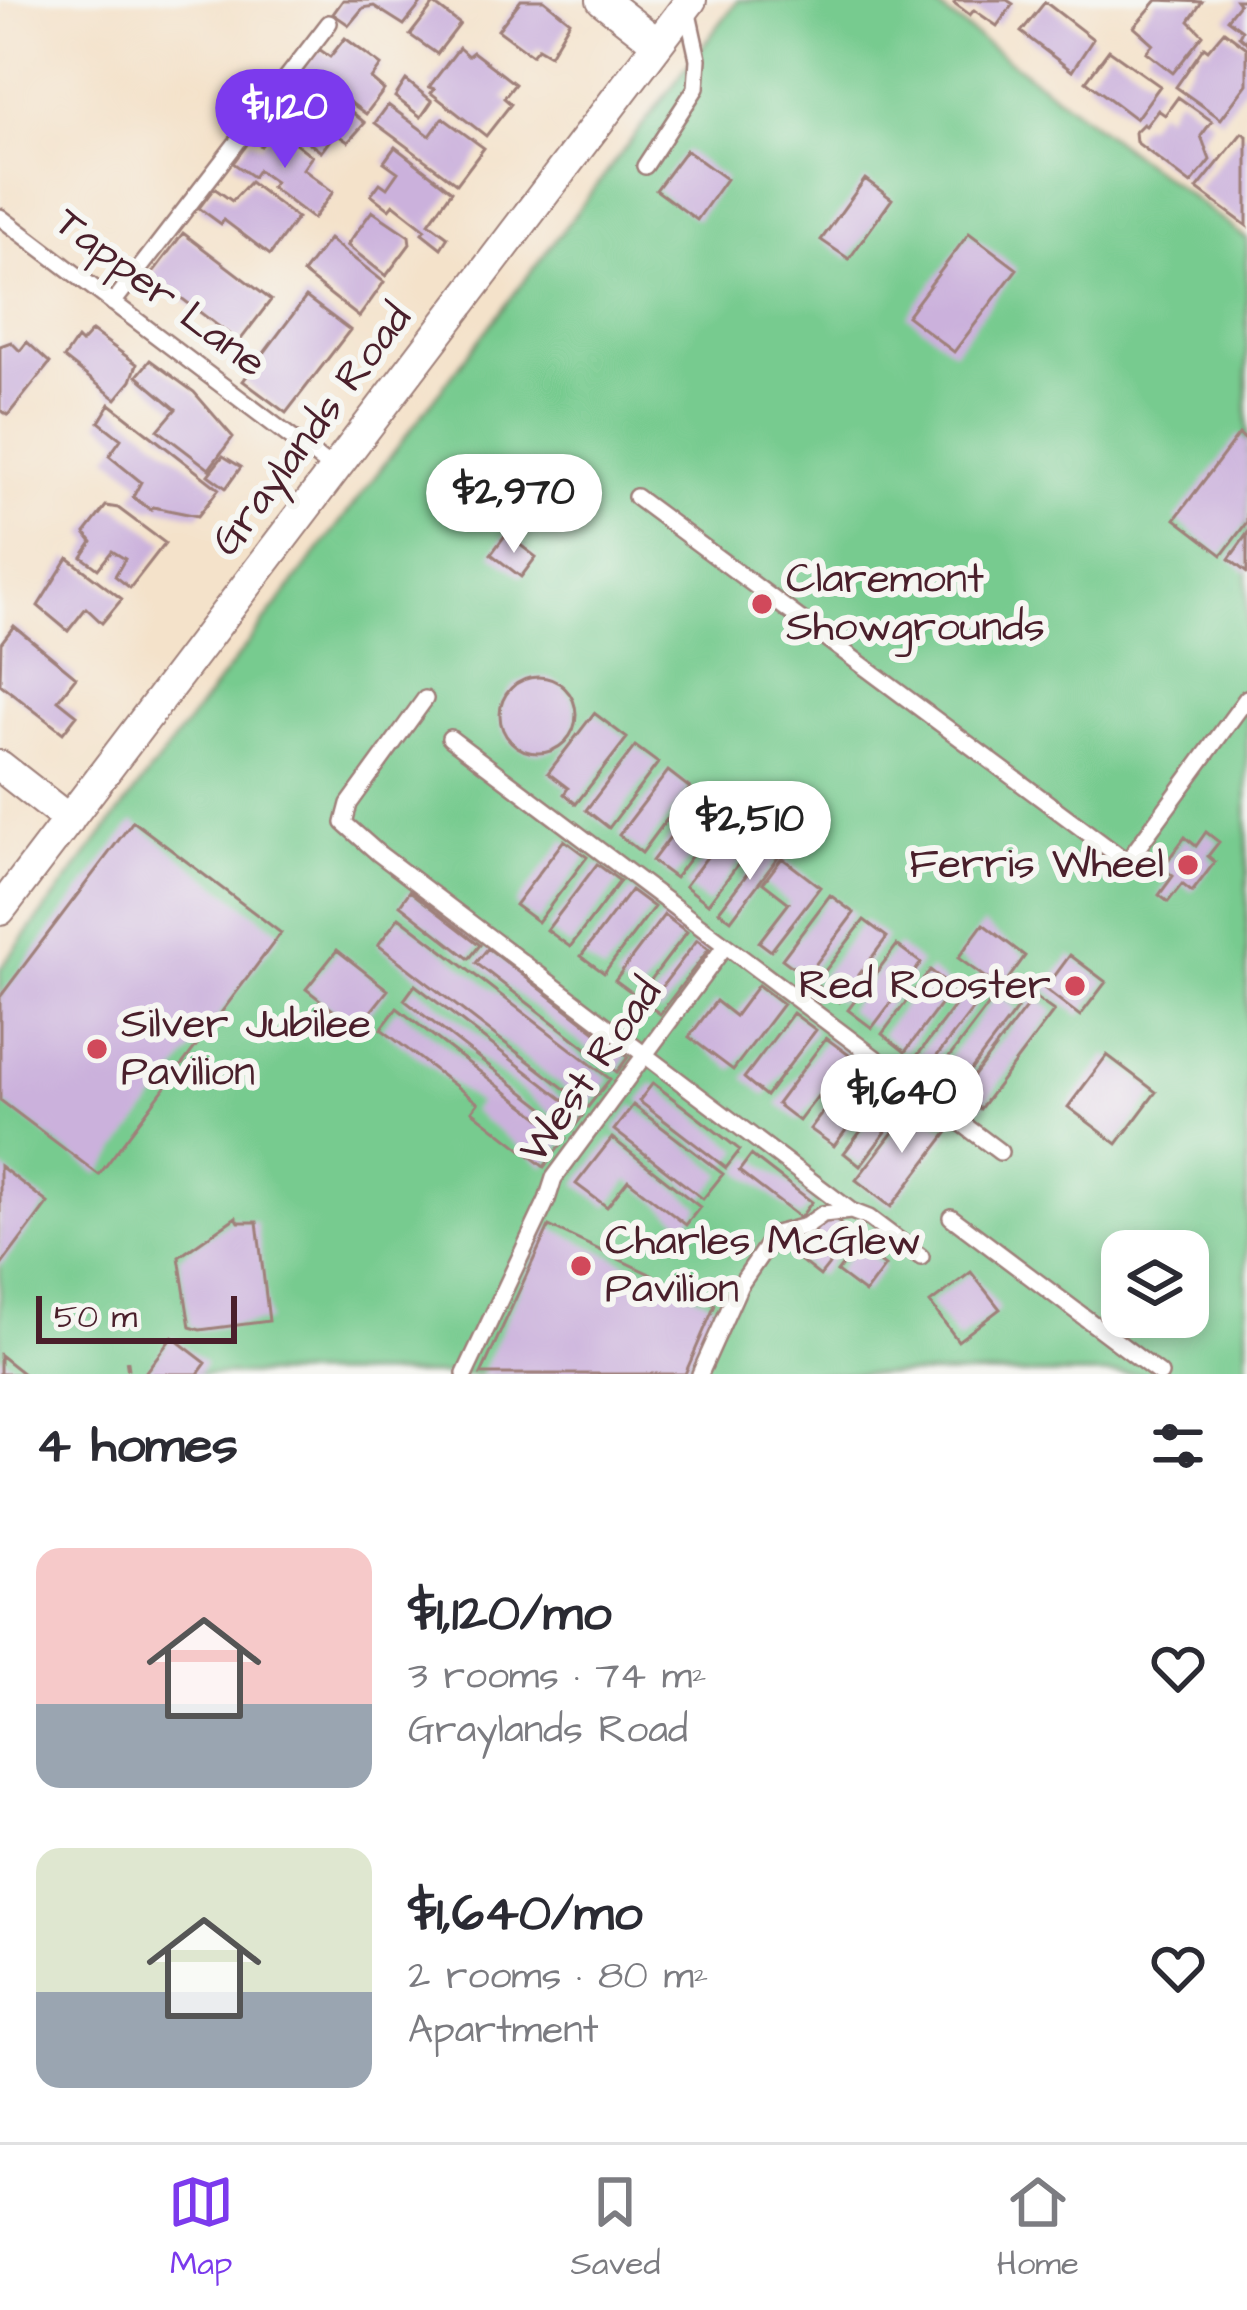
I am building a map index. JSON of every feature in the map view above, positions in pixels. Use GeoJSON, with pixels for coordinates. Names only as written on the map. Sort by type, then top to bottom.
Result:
{"type":"FeatureCollection","features":[{"type":"Feature","properties":{"kind":"street"},"geometry":{"type":"LineString","coordinates":[[602,0],[657,43]]}},
{"type":"Feature","properties":{"kind":"street","name":"Graylands Road"},"geometry":{"type":"LineString","coordinates":[[0,910],[688,3]]}},
{"type":"Feature","properties":{"kind":"street"},"geometry":{"type":"LineString","coordinates":[[0,766],[69,820]]}},
{"type":"Feature","properties":{"kind":"lane"},"geometry":{"type":"LineString","coordinates":[[645,166],[696,88],[698,59],[688,3]]}},
{"type":"Feature","properties":{"kind":"lane"},"geometry":{"type":"LineString","coordinates":[[113,303],[328,22]]}},
{"type":"Feature","properties":{"kind":"lane","name":"Tapper Lane"},"geometry":{"type":"LineString","coordinates":[[0,217],[334,470]]}},
{"type":"Feature","properties":{"kind":"lane"},"geometry":{"type":"LineString","coordinates":[[636,497],[1127,862],[1247,698]]}},
{"type":"Feature","properties":{"kind":"lane"},"geometry":{"type":"LineString","coordinates":[[425,699],[349,804],[344,823],[642,1054],[851,1211],[869,1218],[921,1257]]}},
{"type":"Feature","properties":{"kind":"lane"},"geometry":{"type":"LineString","coordinates":[[450,738],[1000,1152]]}},
{"type":"Feature","properties":{"kind":"lane","name":"West Road"},"geometry":{"type":"LineString","coordinates":[[465,1374],[548,1200],[554,1178],[725,946]]}},
{"type":"Feature","properties":{"kind":"lane"},"geometry":{"type":"LineString","coordinates":[[700,1374],[740,1285],[775,1234],[806,1226],[823,1214],[851,1211]]}},
{"type":"Feature","properties":{"kind":"lane"},"geometry":{"type":"LineString","coordinates":[[951,1216],[1160,1374]]}},
{"type":"Feature","properties":{"kind":"path"},"geometry":{"type":"LineString","coordinates":[[127,1361],[129,1374]]}},
{"type":"Feature","properties":{"kind":"green space","name":"Claremont Showgrounds"},"geometry":{"type":"Polygon","coordinates":[[[738,0],[928,0],[1247,239],[1247,1374],[0,1374],[0,969],[738,0]]]}},
{"type":"Feature","properties":{"kind":"building"},"geometry":{"type":"Polygon","coordinates":[[[343,0],[424,0],[404,25],[374,6],[363,8],[349,25],[333,14],[343,0]]]}},
{"type":"Feature","properties":{"kind":"building"},"geometry":{"type":"Polygon","coordinates":[[[521,0],[544,0],[570,21],[550,55],[538,48],[532,55],[498,30],[521,0]]]}},
{"type":"Feature","properties":{"kind":"building"},"geometry":{"type":"Polygon","coordinates":[[[956,0],[1013,4],[997,26],[974,10],[970,15],[956,0]]]}},
{"type":"Feature","properties":{"kind":"building"},"geometry":{"type":"Polygon","coordinates":[[[1157,0],[1202,2],[1189,21],[1203,35],[1173,73],[1146,52],[1153,44],[1134,27],[1157,0]]]}},
{"type":"Feature","properties":{"kind":"building"},"geometry":{"type":"Polygon","coordinates":[[[1236,0],[1247,0],[1247,43],[1239,36],[1242,30],[1227,19],[1239,4],[1236,0]]]}},
{"type":"Feature","properties":{"kind":"building"},"geometry":{"type":"Polygon","coordinates":[[[1045,2],[1093,39],[1072,71],[1021,32],[1045,2]]]}},
{"type":"Feature","properties":{"kind":"building"},"geometry":{"type":"Polygon","coordinates":[[[434,4],[460,24],[437,54],[410,35],[434,4]]]}},
{"type":"Feature","properties":{"kind":"building"},"geometry":{"type":"Polygon","coordinates":[[[1224,31],[1247,48],[1247,84],[1221,119],[1176,87],[1204,47],[1208,50],[1224,31]]]}},
{"type":"Feature","properties":{"kind":"building"},"geometry":{"type":"Polygon","coordinates":[[[345,38],[381,65],[371,79],[384,90],[366,114],[326,85],[323,88],[365,123],[348,142],[335,133],[321,152],[285,124],[301,103],[286,91],[319,49],[330,57],[345,38]]]}},
{"type":"Feature","properties":{"kind":"building"},"geometry":{"type":"Polygon","coordinates":[[[459,48],[468,56],[473,52],[515,84],[504,98],[511,104],[486,136],[429,87],[459,48]]]}},
{"type":"Feature","properties":{"kind":"building"},"geometry":{"type":"Polygon","coordinates":[[[1109,50],[1160,86],[1136,119],[1086,81],[1109,50]]]}},
{"type":"Feature","properties":{"kind":"building"},"geometry":{"type":"Polygon","coordinates":[[[406,80],[432,101],[421,117],[395,97],[406,80]]]}},
{"type":"Feature","properties":{"kind":"building"},"geometry":{"type":"Polygon","coordinates":[[[1178,97],[1212,121],[1201,136],[1210,160],[1191,184],[1136,142],[1135,132],[1158,110],[1165,115],[1178,97]]]}},
{"type":"Feature","properties":{"kind":"building"},"geometry":{"type":"Polygon","coordinates":[[[388,105],[430,136],[443,118],[484,148],[457,184],[375,123],[388,105]]]}},
{"type":"Feature","properties":{"kind":"building"},"geometry":{"type":"Polygon","coordinates":[[[275,127],[312,156],[303,169],[333,192],[313,219],[271,187],[275,182],[258,170],[253,177],[233,163],[251,139],[261,146],[275,127]]]}},
{"type":"Feature","properties":{"kind":"building"},"geometry":{"type":"Polygon","coordinates":[[[1242,133],[1247,136],[1247,226],[1197,189],[1242,133]]]}},
{"type":"Feature","properties":{"kind":"building"},"geometry":{"type":"Polygon","coordinates":[[[395,147],[452,191],[429,223],[448,237],[441,248],[393,204],[389,209],[371,195],[380,183],[387,188],[398,172],[384,162],[395,147]]]}},
{"type":"Feature","properties":{"kind":"building"},"geometry":{"type":"Polygon","coordinates":[[[686,150],[726,179],[697,220],[656,190],[686,150]]]}},
{"type":"Feature","properties":{"kind":"building"},"geometry":{"type":"Polygon","coordinates":[[[865,179],[892,199],[849,259],[821,240],[865,179]]]}},
{"type":"Feature","properties":{"kind":"building"},"geometry":{"type":"Polygon","coordinates":[[[250,182],[297,218],[270,255],[224,220],[221,224],[199,208],[214,188],[232,201],[250,182]]]}},
{"type":"Feature","properties":{"kind":"building"},"geometry":{"type":"Polygon","coordinates":[[[372,211],[409,236],[410,244],[386,276],[347,245],[372,211]]]}},
{"type":"Feature","properties":{"kind":"building"},"geometry":{"type":"Polygon","coordinates":[[[183,233],[271,300],[239,342],[151,275],[183,233]]]}},
{"type":"Feature","properties":{"kind":"building"},"geometry":{"type":"Polygon","coordinates":[[[969,233],[1017,269],[954,352],[907,316],[969,233]]]}},
{"type":"Feature","properties":{"kind":"building"},"geometry":{"type":"Polygon","coordinates":[[[329,239],[384,282],[359,317],[303,273],[329,239]]]}},
{"type":"Feature","properties":{"kind":"building"},"geometry":{"type":"Polygon","coordinates":[[[306,297],[350,330],[286,413],[243,381],[306,297]]]}},
{"type":"Feature","properties":{"kind":"building"},"geometry":{"type":"Polygon","coordinates":[[[92,331],[137,364],[131,381],[116,399],[64,358],[77,339],[81,343],[92,331]]]}},
{"type":"Feature","properties":{"kind":"building"},"geometry":{"type":"Polygon","coordinates":[[[11,342],[20,351],[27,342],[50,363],[8,415],[0,410],[0,346],[11,342]]]}},
{"type":"Feature","properties":{"kind":"building"},"geometry":{"type":"Polygon","coordinates":[[[150,360],[194,392],[233,437],[209,469],[158,430],[176,409],[137,376],[150,360]]]}},
{"type":"Feature","properties":{"kind":"building"},"geometry":{"type":"Polygon","coordinates":[[[110,404],[219,489],[198,516],[151,510],[133,497],[141,482],[109,456],[121,439],[99,422],[110,404]]]}},
{"type":"Feature","properties":{"kind":"building"},"geometry":{"type":"Polygon","coordinates":[[[1239,434],[1247,441],[1247,522],[1222,555],[1175,519],[1239,434]]]}},
{"type":"Feature","properties":{"kind":"building"},"geometry":{"type":"Polygon","coordinates":[[[223,456],[241,467],[226,488],[208,475],[223,456]]]}},
{"type":"Feature","properties":{"kind":"building"},"geometry":{"type":"Polygon","coordinates":[[[106,506],[118,508],[165,543],[130,588],[115,576],[125,559],[112,551],[98,569],[82,557],[92,542],[85,533],[106,506]]]}},
{"type":"Feature","properties":{"kind":"building"},"geometry":{"type":"Polygon","coordinates":[[[506,534],[536,557],[521,577],[491,554],[506,534]]]}},
{"type":"Feature","properties":{"kind":"building"},"geometry":{"type":"Polygon","coordinates":[[[1247,534],[1247,573],[1229,559],[1247,534]]]}},
{"type":"Feature","properties":{"kind":"building"},"geometry":{"type":"Polygon","coordinates":[[[68,558],[122,599],[102,623],[86,608],[68,631],[38,606],[68,558]]]}},
{"type":"Feature","properties":{"kind":"building"},"geometry":{"type":"Polygon","coordinates":[[[14,626],[76,677],[58,700],[77,715],[63,733],[0,684],[1,643],[14,626]]]}},
{"type":"Feature","properties":{"kind":"building"},"geometry":{"type":"Polygon","coordinates":[[[538,677],[565,688],[576,715],[565,742],[538,753],[511,742],[500,715],[511,688],[538,677]]]}},
{"type":"Feature","properties":{"kind":"building"},"geometry":{"type":"Polygon","coordinates":[[[594,713],[627,738],[576,804],[564,794],[568,788],[548,773],[594,713]]]}},
{"type":"Feature","properties":{"kind":"building"},"geometry":{"type":"Polygon","coordinates":[[[635,746],[658,763],[609,828],[586,810],[635,746]]]}},
{"type":"Feature","properties":{"kind":"building"},"geometry":{"type":"Polygon","coordinates":[[[668,771],[690,788],[642,853],[619,835],[668,771]]]}},
{"type":"Feature","properties":{"kind":"building"},"geometry":{"type":"Polygon","coordinates":[[[701,796],[724,813],[675,878],[652,861],[701,796]]]}},
{"type":"Feature","properties":{"kind":"building"},"geometry":{"type":"Polygon","coordinates":[[[735,820],[758,838],[708,904],[685,886],[735,820]]]}},
{"type":"Feature","properties":{"kind":"building","name":"Silver Jubilee Pavilion"},"geometry":{"type":"Polygon","coordinates":[[[133,821],[281,933],[99,1175],[0,1100],[0,997],[133,821]]]}},
{"type":"Feature","properties":{"kind":"building","name":"Ferris Wheel"},"geometry":{"type":"Polygon","coordinates":[[[1206,832],[1219,842],[1208,856],[1215,862],[1192,892],[1182,884],[1168,902],[1159,895],[1173,876],[1162,868],[1185,837],[1196,846],[1206,832]]]}},
{"type":"Feature","properties":{"kind":"building"},"geometry":{"type":"Polygon","coordinates":[[[564,840],[587,857],[538,922],[515,905],[564,840]]]}},
{"type":"Feature","properties":{"kind":"building"},"geometry":{"type":"Polygon","coordinates":[[[768,846],[780,855],[731,920],[719,911],[768,846]]]}},
{"type":"Feature","properties":{"kind":"building"},"geometry":{"type":"Polygon","coordinates":[[[782,858],[820,887],[771,951],[759,942],[789,903],[763,883],[782,858]]]}},
{"type":"Feature","properties":{"kind":"building"},"geometry":{"type":"Polygon","coordinates":[[[597,864],[620,881],[570,947],[547,930],[597,864]]]}},
{"type":"Feature","properties":{"kind":"building"},"geometry":{"type":"Polygon","coordinates":[[[631,890],[654,907],[604,973],[581,956],[631,890]]]}},
{"type":"Feature","properties":{"kind":"building"},"geometry":{"type":"Polygon","coordinates":[[[410,891],[480,945],[469,959],[400,905],[410,891]]]}},
{"type":"Feature","properties":{"kind":"building"},"geometry":{"type":"Polygon","coordinates":[[[830,895],[854,913],[806,977],[782,959],[830,895]]]}},
{"type":"Feature","properties":{"kind":"building"},"geometry":{"type":"Polygon","coordinates":[[[664,915],[687,932],[638,997],[615,980],[664,915]]]}},
{"type":"Feature","properties":{"kind":"building"},"geometry":{"type":"Polygon","coordinates":[[[399,917],[610,1079],[588,1107],[378,945],[399,917]]]}},
{"type":"Feature","properties":{"kind":"building"},"geometry":{"type":"Polygon","coordinates":[[[864,920],[887,937],[839,1002],[815,984],[864,920]]]}},
{"type":"Feature","properties":{"kind":"building"},"geometry":{"type":"Polygon","coordinates":[[[983,924],[1025,956],[1001,989],[958,958],[983,924]]]}},
{"type":"Feature","properties":{"kind":"building"},"geometry":{"type":"Polygon","coordinates":[[[697,940],[709,949],[660,1014],[648,1005],[697,940]]]}},
{"type":"Feature","properties":{"kind":"building"},"geometry":{"type":"Polygon","coordinates":[[[897,945],[921,963],[872,1028],[848,1010],[897,945]]]}},
{"type":"Feature","properties":{"kind":"building"},"geometry":{"type":"Polygon","coordinates":[[[488,948],[628,1057],[617,1072],[476,963],[488,948]]]}},
{"type":"Feature","properties":{"kind":"building"},"geometry":{"type":"Polygon","coordinates":[[[337,950],[388,990],[357,1029],[306,989],[337,950]]]}},
{"type":"Feature","properties":{"kind":"building","name":"Red Rooster"},"geometry":{"type":"Polygon","coordinates":[[[1070,955],[1106,982],[1080,1016],[1045,989],[1070,955]]]}},
{"type":"Feature","properties":{"kind":"building"},"geometry":{"type":"Polygon","coordinates":[[[930,970],[953,988],[905,1052],[882,1034],[930,970]]]}},
{"type":"Feature","properties":{"kind":"building"},"geometry":{"type":"Polygon","coordinates":[[[415,985],[583,1115],[572,1130],[404,1000],[415,985]]]}},
{"type":"Feature","properties":{"kind":"building"},"geometry":{"type":"Polygon","coordinates":[[[758,985],[783,1004],[733,1070],[689,1037],[716,1001],[735,1016],[758,985]]]}},
{"type":"Feature","properties":{"kind":"building"},"geometry":{"type":"Polygon","coordinates":[[[997,994],[1017,1009],[955,1091],[935,1076],[997,994]]]}},
{"type":"Feature","properties":{"kind":"building"},"geometry":{"type":"Polygon","coordinates":[[[963,995],[976,1005],[927,1069],[914,1060],[963,995]]]}},
{"type":"Feature","properties":{"kind":"building"},"geometry":{"type":"Polygon","coordinates":[[[1034,997],[1054,1011],[980,1109],[960,1094],[1034,997]]]}},
{"type":"Feature","properties":{"kind":"building"},"geometry":{"type":"Polygon","coordinates":[[[397,1008],[566,1138],[544,1167],[472,1111],[478,1103],[381,1029],[397,1008]]]}},
{"type":"Feature","properties":{"kind":"building"},"geometry":{"type":"Polygon","coordinates":[[[793,1013],[816,1030],[766,1096],[744,1078],[793,1013]]]}},
{"type":"Feature","properties":{"kind":"building"},"geometry":{"type":"Polygon","coordinates":[[[826,1038],[849,1055],[799,1121],[777,1104],[826,1038]]]}},
{"type":"Feature","properties":{"kind":"building"},"geometry":{"type":"Polygon","coordinates":[[[1107,1055],[1156,1092],[1117,1144],[1068,1107],[1107,1055]]]}},
{"type":"Feature","properties":{"kind":"building"},"geometry":{"type":"Polygon","coordinates":[[[860,1063],[883,1081],[834,1146],[810,1129],[860,1063]]]}},
{"type":"Feature","properties":{"kind":"building"},"geometry":{"type":"Polygon","coordinates":[[[653,1083],[740,1150],[726,1168],[639,1101],[653,1083]]]}},
{"type":"Feature","properties":{"kind":"building"},"geometry":{"type":"Polygon","coordinates":[[[893,1089],[909,1101],[860,1166],[844,1153],[893,1089]]]}},
{"type":"Feature","properties":{"kind":"building"},"geometry":{"type":"Polygon","coordinates":[[[633,1105],[723,1174],[703,1199],[614,1130],[633,1105]]]}},
{"type":"Feature","properties":{"kind":"building"},"geometry":{"type":"Polygon","coordinates":[[[914,1105],[948,1132],[891,1207],[856,1180],[914,1105]]]}},
{"type":"Feature","properties":{"kind":"building"},"geometry":{"type":"Polygon","coordinates":[[[612,1138],[700,1207],[686,1225],[628,1180],[607,1207],[576,1184],[612,1138]]]}},
{"type":"Feature","properties":{"kind":"building"},"geometry":{"type":"Polygon","coordinates":[[[751,1155],[812,1202],[800,1218],[739,1171],[751,1155]]]}},
{"type":"Feature","properties":{"kind":"building"},"geometry":{"type":"Polygon","coordinates":[[[0,1166],[48,1203],[0,1267],[0,1166]]]}},
{"type":"Feature","properties":{"kind":"building"},"geometry":{"type":"Polygon","coordinates":[[[828,1214],[853,1234],[820,1276],[796,1257],[828,1214]]]}},
{"type":"Feature","properties":{"kind":"building"},"geometry":{"type":"Polygon","coordinates":[[[236,1217],[239,1222],[257,1222],[269,1321],[200,1330],[190,1327],[179,1257],[236,1217]]]}},
{"type":"Feature","properties":{"kind":"building","name":"Charles McGlew Pavilion"},"geometry":{"type":"Polygon","coordinates":[[[549,1226],[715,1305],[685,1374],[481,1374],[549,1226]]]}},
{"type":"Feature","properties":{"kind":"building"},"geometry":{"type":"Polygon","coordinates":[[[857,1245],[885,1266],[865,1293],[837,1272],[857,1245]]]}},
{"type":"Feature","properties":{"kind":"building"},"geometry":{"type":"Polygon","coordinates":[[[971,1272],[1000,1309],[958,1341],[930,1303],[971,1272]]]}},
{"type":"Feature","properties":{"kind":"building"},"geometry":{"type":"Polygon","coordinates":[[[172,1337],[206,1363],[198,1374],[144,1374],[172,1337]]]}},
{"type":"Feature","properties":{"kind":"building"},"geometry":{"type":"Polygon","coordinates":[[[0,1355],[24,1374],[0,1374],[0,1355]]]}},
{"type":"Feature","properties":{"kind":"place","name":"Claremont Showgrounds"},"geometry":{"type":"Point","coordinates":[762,604]}},
{"type":"Feature","properties":{"kind":"place","name":"Ferris Wheel"},"geometry":{"type":"Point","coordinates":[1188,865]}},
{"type":"Feature","properties":{"kind":"place","name":"Red Rooster"},"geometry":{"type":"Point","coordinates":[1075,986]}},
{"type":"Feature","properties":{"kind":"place","name":"Silver Jubilee Pavilion"},"geometry":{"type":"Point","coordinates":[97,1049]}},
{"type":"Feature","properties":{"kind":"place","name":"Charles McGlew Pavilion"},"geometry":{"type":"Point","coordinates":[581,1266]}}]}
